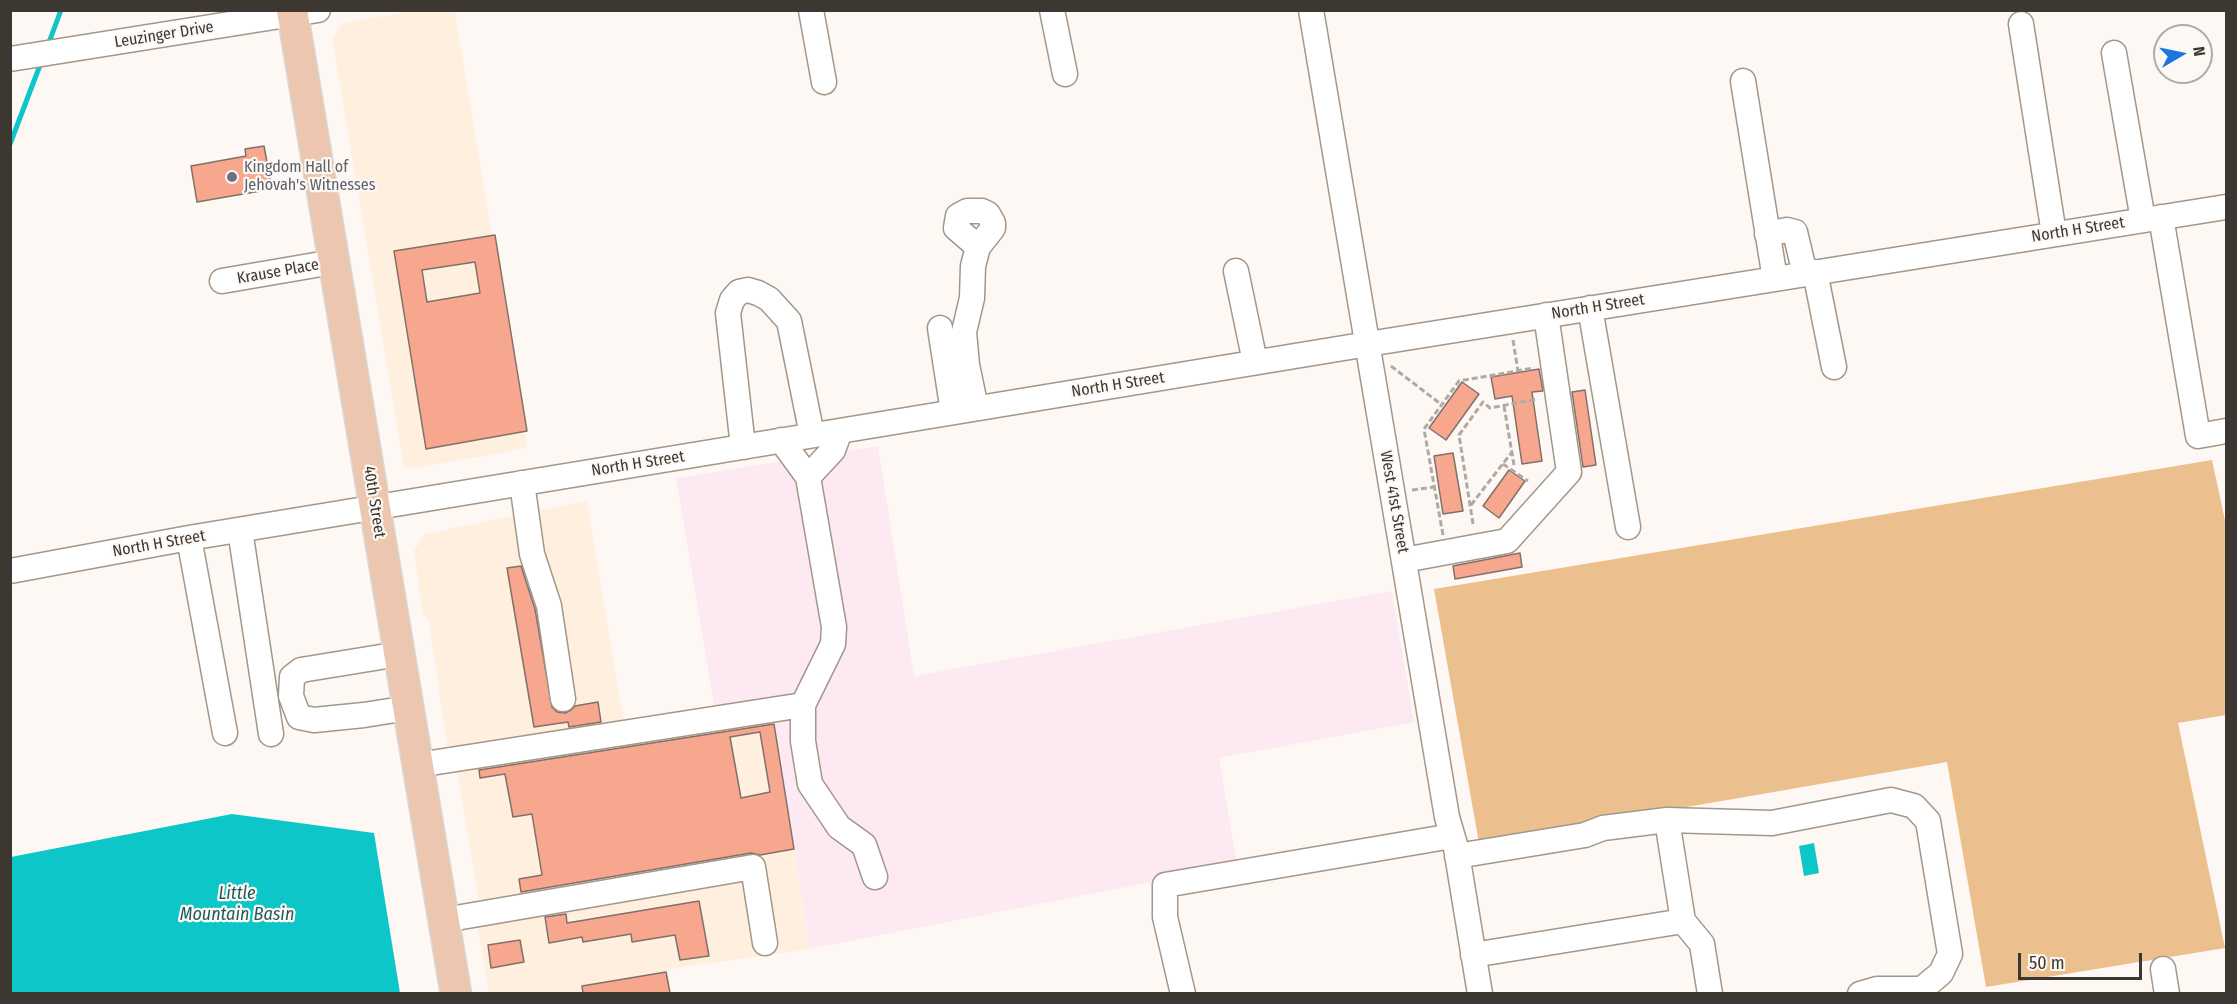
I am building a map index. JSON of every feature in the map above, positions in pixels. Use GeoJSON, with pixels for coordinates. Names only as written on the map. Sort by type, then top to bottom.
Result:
{"type":"FeatureCollection","features":[{"type":"Feature","properties":{"kind":"main road","name":"40th Street"},"geometry":{"type":"LineString","coordinates":[[301,12],[333,262],[456,993]]}},
{"type":"Feature","properties":{"kind":"street"},"geometry":{"type":"LineString","coordinates":[[811,10],[824,82]]}},
{"type":"Feature","properties":{"kind":"street"},"geometry":{"type":"LineString","coordinates":[[1053,10],[1065,74]]}},
{"type":"Feature","properties":{"kind":"street","name":"West 41st Street"},"geometry":{"type":"LineString","coordinates":[[1311,10],[1447,818],[1455,846],[1480,993]]}},
{"type":"Feature","properties":{"kind":"street","name":"Leuzinger Drive"},"geometry":{"type":"LineString","coordinates":[[22,57],[301,12]]}},
{"type":"Feature","properties":{"kind":"street"},"geometry":{"type":"LineString","coordinates":[[2021,24],[2054,234]]}},
{"type":"Feature","properties":{"kind":"street"},"geometry":{"type":"LineString","coordinates":[[2114,53],[2198,436],[2226,432]]}},
{"type":"Feature","properties":{"kind":"street"},"geometry":{"type":"LineString","coordinates":[[1743,81],[1775,279]]}},
{"type":"Feature","properties":{"kind":"street","name":"North H Street"},"geometry":{"type":"LineString","coordinates":[[10,571],[189,538],[1255,362],[2226,207]]}},
{"type":"Feature","properties":{"kind":"street"},"geometry":{"type":"LineString","coordinates":[[1767,234],[1787,230],[1796,232],[1810,273],[1834,367]]}},
{"type":"Feature","properties":{"kind":"street"},"geometry":{"type":"LineString","coordinates":[[965,410],[967,365],[964,332],[972,298],[973,266],[978,247]]}},
{"type":"Feature","properties":{"kind":"street","name":"Krause Place"},"geometry":{"type":"LineString","coordinates":[[222,281],[333,262]]}},
{"type":"Feature","properties":{"kind":"street"},"geometry":{"type":"LineString","coordinates":[[1236,271],[1255,362]]}},
{"type":"Feature","properties":{"kind":"street"},"geometry":{"type":"LineString","coordinates":[[743,447],[728,313],[732,300],[739,292],[748,290],[758,292],[769,299],[789,321],[812,435]]}},
{"type":"Feature","properties":{"kind":"street"},"geometry":{"type":"LineString","coordinates":[[1590,308],[1628,527]]}},
{"type":"Feature","properties":{"kind":"street"},"geometry":{"type":"LineString","coordinates":[[1404,560],[1507,541],[1569,472],[1546,315]]}},
{"type":"Feature","properties":{"kind":"street"},"geometry":{"type":"LineString","coordinates":[[940,328],[965,410]]}},
{"type":"Feature","properties":{"kind":"street"},"geometry":{"type":"LineString","coordinates":[[808,477],[833,450],[840,431]]}},
{"type":"Feature","properties":{"kind":"street"},"geometry":{"type":"LineString","coordinates":[[781,441],[808,477],[834,627],[833,644],[803,705],[803,741],[810,784],[839,827],[864,845],[875,877]]}},
{"type":"Feature","properties":{"kind":"street"},"geometry":{"type":"LineString","coordinates":[[522,483],[532,554],[549,606],[563,699]]}},
{"type":"Feature","properties":{"kind":"street"},"geometry":{"type":"LineString","coordinates":[[240,530],[271,734]]}},
{"type":"Feature","properties":{"kind":"street"},"geometry":{"type":"LineString","coordinates":[[189,538],[225,733]]}},
{"type":"Feature","properties":{"kind":"street"},"geometry":{"type":"LineString","coordinates":[[399,654],[301,670],[292,677],[291,696],[299,717],[314,720],[408,708]]}},
{"type":"Feature","properties":{"kind":"street"},"geometry":{"type":"LineString","coordinates":[[418,765],[803,705]]}},
{"type":"Feature","properties":{"kind":"street"},"geometry":{"type":"LineString","coordinates":[[1183,993],[1165,917],[1165,885],[1455,846],[1585,835],[1603,828],[1667,820],[1772,823],[1891,800],[1914,806],[1928,821],[1950,954],[1941,973],[1922,989],[1876,989],[1860,993]]}},
{"type":"Feature","properties":{"kind":"street"},"geometry":{"type":"LineString","coordinates":[[1667,820],[1683,921],[1702,944],[1710,993]]}},
{"type":"Feature","properties":{"kind":"street"},"geometry":{"type":"LineString","coordinates":[[444,920],[753,867],[765,943]]}},
{"type":"Feature","properties":{"kind":"street"},"geometry":{"type":"LineString","coordinates":[[1473,955],[1683,921]]}},
{"type":"Feature","properties":{"kind":"street"},"geometry":{"type":"LineString","coordinates":[[2163,969],[2167,993]]}},
{"type":"Feature","properties":{"kind":"path"},"geometry":{"type":"LineString","coordinates":[[1513,338],[1518,371]]}},
{"type":"Feature","properties":{"kind":"path"},"geometry":{"type":"LineString","coordinates":[[1389,365],[1442,405]]}},
{"type":"Feature","properties":{"kind":"path"},"geometry":{"type":"LineString","coordinates":[[1446,552],[1424,429],[1459,381],[1553,365]]}},
{"type":"Feature","properties":{"kind":"path"},"geometry":{"type":"LineString","coordinates":[[1473,524],[1459,435],[1483,402],[1490,408],[1558,396]]}},
{"type":"Feature","properties":{"kind":"path"},"geometry":{"type":"LineString","coordinates":[[1504,406],[1514,465]]}},
{"type":"Feature","properties":{"kind":"path"},"geometry":{"type":"LineString","coordinates":[[1470,506],[1512,452]]}},
{"type":"Feature","properties":{"kind":"path"},"geometry":{"type":"LineString","coordinates":[[1503,464],[1528,481]]}},
{"type":"Feature","properties":{"kind":"path"},"geometry":{"type":"LineString","coordinates":[[1406,491],[1434,487]]}},
{"type":"Feature","properties":{"kind":"shaded area"},"geometry":{"type":"Polygon","coordinates":[[[414,11],[455,11],[527,448],[410,469],[404,466],[332,39],[342,23],[414,11]]]}},
{"type":"Feature","properties":{"kind":"shaded area"},"geometry":{"type":"Polygon","coordinates":[[[878,446],[914,676],[1392,591],[1414,722],[1219,758],[1237,865],[810,949],[771,699],[714,706],[676,478],[878,446]]]}},
{"type":"Feature","properties":{"kind":"shaded area"},"geometry":{"type":"Polygon","coordinates":[[[2212,460],[2226,525],[2226,715],[2178,723],[2225,948],[1986,987],[1947,762],[1479,843],[1434,589],[2212,460]]]}},
{"type":"Feature","properties":{"kind":"shaded area"},"geometry":{"type":"Polygon","coordinates":[[[587,501],[624,724],[714,706],[771,699],[810,949],[668,969],[671,993],[489,993],[478,930],[483,925],[454,752],[448,750],[429,622],[423,613],[414,551],[425,534],[587,501]]]}},
{"type":"Feature","properties":{"kind":"water","name":"Little Mountain Basin"},"geometry":{"type":"Polygon","coordinates":[[[232,814],[374,833],[400,993],[11,993],[11,857],[232,814]]]}},
{"type":"Feature","properties":{"kind":"water"},"geometry":{"type":"Polygon","coordinates":[[[1814,843],[1819,873],[1804,876],[1799,846],[1814,843]]]}},
{"type":"Feature","properties":{"kind":"building","name":"Kingdom Hall of Jehovah's Witnesses"},"geometry":{"type":"Polygon","coordinates":[[[264,146],[272,189],[197,202],[191,166],[246,156],[245,149],[264,146]]]}},
{"type":"Feature","properties":{"kind":"building"},"geometry":{"type":"Polygon","coordinates":[[[495,235],[527,431],[426,449],[394,251],[495,235]],[[475,262],[422,270],[427,302],[480,293],[475,262]]]}},
{"type":"Feature","properties":{"kind":"building"},"geometry":{"type":"Polygon","coordinates":[[[1539,369],[1543,391],[1532,392],[1542,461],[1522,464],[1512,396],[1495,399],[1491,377],[1539,369]]]}},
{"type":"Feature","properties":{"kind":"building"},"geometry":{"type":"Polygon","coordinates":[[[1462,382],[1479,394],[1446,440],[1429,428],[1462,382]]]}},
{"type":"Feature","properties":{"kind":"building"},"geometry":{"type":"Polygon","coordinates":[[[1585,390],[1596,465],[1583,467],[1572,392],[1585,390]]]}},
{"type":"Feature","properties":{"kind":"building"},"geometry":{"type":"Polygon","coordinates":[[[1453,453],[1463,511],[1443,514],[1434,456],[1453,453]]]}},
{"type":"Feature","properties":{"kind":"building"},"geometry":{"type":"Polygon","coordinates":[[[1509,470],[1525,481],[1499,518],[1483,506],[1509,470]]]}},
{"type":"Feature","properties":{"kind":"building"},"geometry":{"type":"Polygon","coordinates":[[[1520,553],[1522,567],[1455,579],[1453,566],[1520,553]]]}},
{"type":"Feature","properties":{"kind":"building"},"geometry":{"type":"Polygon","coordinates":[[[521,566],[535,609],[552,707],[557,712],[565,713],[575,706],[598,702],[601,722],[569,727],[568,722],[534,727],[507,568],[521,566]]]}},
{"type":"Feature","properties":{"kind":"building"},"geometry":{"type":"Polygon","coordinates":[[[774,724],[794,849],[760,855],[751,853],[521,892],[519,879],[542,875],[532,814],[513,817],[505,774],[480,778],[479,770],[774,724]],[[760,732],[730,737],[741,798],[770,792],[760,732]]]}},
{"type":"Feature","properties":{"kind":"building"},"geometry":{"type":"Polygon","coordinates":[[[699,901],[709,956],[680,960],[675,935],[632,942],[631,934],[583,942],[582,937],[549,943],[545,917],[566,914],[567,923],[699,901]]]}},
{"type":"Feature","properties":{"kind":"building"},"geometry":{"type":"Polygon","coordinates":[[[520,940],[524,962],[491,968],[488,945],[520,940]]]}},
{"type":"Feature","properties":{"kind":"building"},"geometry":{"type":"Polygon","coordinates":[[[666,972],[670,993],[583,993],[582,986],[666,972]]]}},
{"type":"Feature","properties":{"kind":"waterway"},"geometry":{"type":"LineString","coordinates":[[48,45],[61,10]]}},
{"type":"Feature","properties":{"kind":"waterway"},"geometry":{"type":"LineString","coordinates":[[10,144],[42,60]]}},
{"type":"Feature","properties":{"kind":"place","name":"Kingdom Hall of Jehovah's Witnesses"},"geometry":{"type":"Point","coordinates":[232,177]}}]}
